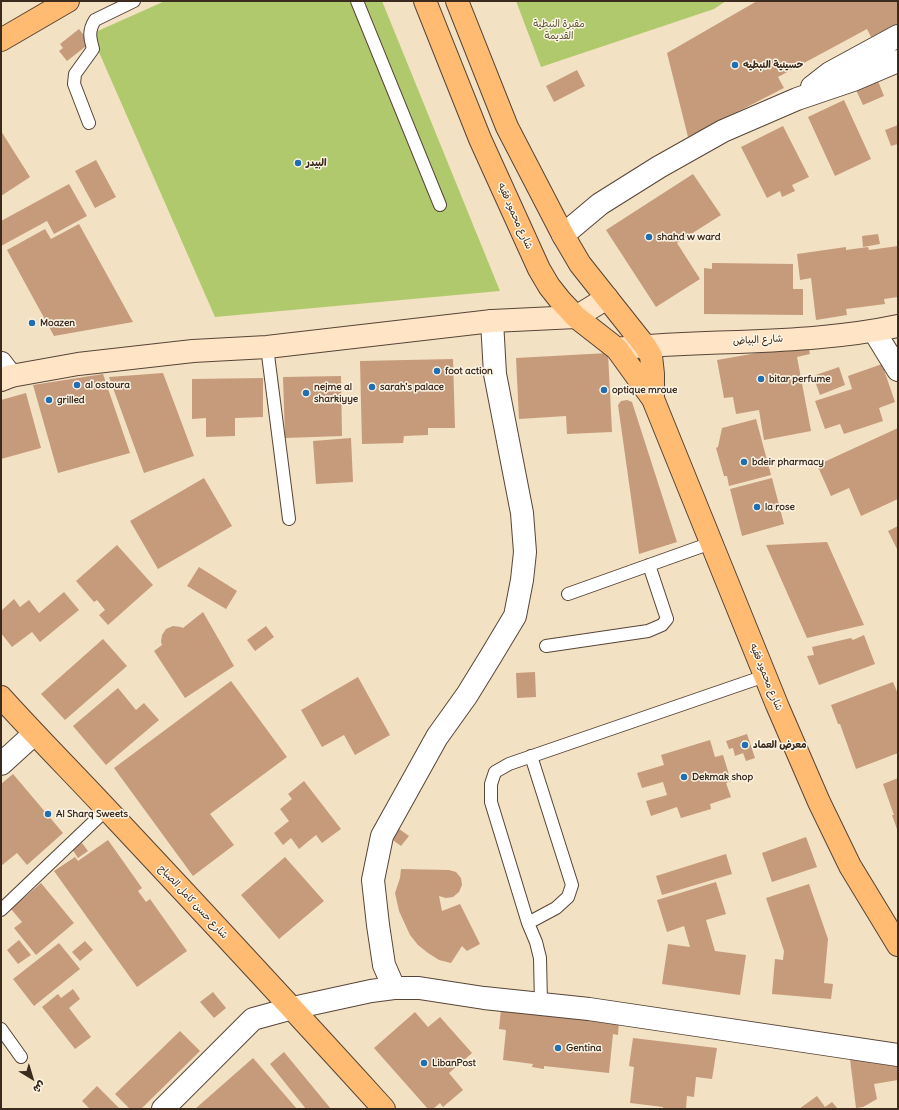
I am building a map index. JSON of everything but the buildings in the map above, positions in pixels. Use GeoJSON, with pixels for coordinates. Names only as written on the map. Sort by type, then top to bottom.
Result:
{"type":"FeatureCollection","features":[{"type":"Feature","properties":{"kind":"main road"},"geometry":{"type":"LineString","coordinates":[[1,40],[68,1]]}},
{"type":"Feature","properties":{"kind":"main road","name":"شارع محمود فقيه"},"geometry":{"type":"LineString","coordinates":[[425,1],[480,139],[539,269],[549,286],[576,317],[617,349],[653,399],[765,676],[819,802],[850,866],[898,945]]}},
{"type":"Feature","properties":{"kind":"main road","name":"شارع محمود فقيه"},"geometry":{"type":"LineString","coordinates":[[457,1],[507,127],[563,235],[580,264],[645,346],[651,356],[653,399]]}},
{"type":"Feature","properties":{"kind":"main road"},"geometry":{"type":"LineString","coordinates":[[4,373],[192,351],[267,346],[492,321],[576,317],[607,298]]}},
{"type":"Feature","properties":{"kind":"main road","name":"شارع البياض"},"geometry":{"type":"LineString","coordinates":[[617,349],[645,346],[813,337],[874,331],[898,326]]}},
{"type":"Feature","properties":{"kind":"main road","name":"شارع حسن كامل الصباح"},"geometry":{"type":"LineString","coordinates":[[1,697],[34,734],[107,809],[293,1008],[384,1109]]}},
{"type":"Feature","properties":{"kind":"street"},"geometry":{"type":"LineString","coordinates":[[798,99],[830,73],[898,36]]}},
{"type":"Feature","properties":{"kind":"street"},"geometry":{"type":"LineString","coordinates":[[563,235],[600,204],[659,167],[723,131],[798,99],[853,80],[898,61]]}},
{"type":"Feature","properties":{"kind":"street"},"geometry":{"type":"LineString","coordinates":[[394,988],[384,965],[373,880],[382,836],[437,737],[475,682],[514,616],[522,580],[525,552],[522,513],[495,374],[492,321]]}},
{"type":"Feature","properties":{"kind":"street"},"geometry":{"type":"LineString","coordinates":[[874,331],[898,370]]}},
{"type":"Feature","properties":{"kind":"street"},"geometry":{"type":"LineString","coordinates":[[1,764],[34,734]]}},
{"type":"Feature","properties":{"kind":"street"},"geometry":{"type":"LineString","coordinates":[[163,1109],[253,1019],[371,990],[394,988],[419,988],[484,998],[589,1009],[898,1055]]}},
{"type":"Feature","properties":{"kind":"lane"},"geometry":{"type":"LineString","coordinates":[[88,123],[74,84],[75,74],[94,50],[90,34],[92,25],[95,20],[134,1]]}},
{"type":"Feature","properties":{"kind":"lane"},"geometry":{"type":"LineString","coordinates":[[357,1],[440,205]]}},
{"type":"Feature","properties":{"kind":"lane"},"geometry":{"type":"LineString","coordinates":[[267,346],[289,519]]}},
{"type":"Feature","properties":{"kind":"lane"},"geometry":{"type":"LineString","coordinates":[[568,594],[711,543]]}},
{"type":"Feature","properties":{"kind":"lane"},"geometry":{"type":"LineString","coordinates":[[546,646],[648,631],[662,625],[668,619],[649,565]]}},
{"type":"Feature","properties":{"kind":"lane"},"geometry":{"type":"LineString","coordinates":[[541,1004],[540,958],[491,802],[491,784],[495,772],[509,764],[531,756],[765,676]]}},
{"type":"Feature","properties":{"kind":"lane"},"geometry":{"type":"LineString","coordinates":[[528,923],[556,908],[568,897],[572,885],[531,756]]}},
{"type":"Feature","properties":{"kind":"lane"},"geometry":{"type":"LineString","coordinates":[[1,910],[107,809]]}},
{"type":"Feature","properties":{"kind":"lane"},"geometry":{"type":"LineString","coordinates":[[1,1029],[21,1057]]}},
{"type":"Feature","properties":{"kind":"green space","name":"البيدر"},"geometry":{"type":"Polygon","coordinates":[[[165,1],[382,1],[500,291],[215,317],[91,34],[165,1]]]}},
{"type":"Feature","properties":{"kind":"green space","name":"مقبرة النبطية القديمة"},"geometry":{"type":"Polygon","coordinates":[[[516,1],[726,1],[714,9],[541,67],[516,1]]]}},
{"type":"Feature","properties":{"kind":"place","name":"حسينية النبطيه"},"geometry":{"type":"Point","coordinates":[735,65]}},
{"type":"Feature","properties":{"kind":"place","name":"البيدر"},"geometry":{"type":"Point","coordinates":[298,163]}},
{"type":"Feature","properties":{"kind":"place","name":"shahd w ward"},"geometry":{"type":"Point","coordinates":[649,237]}},
{"type":"Feature","properties":{"kind":"place","name":"Moazen"},"geometry":{"type":"Point","coordinates":[32,323]}},
{"type":"Feature","properties":{"kind":"place","name":"foot action"},"geometry":{"type":"Point","coordinates":[437,371]}},
{"type":"Feature","properties":{"kind":"place","name":"bitar perfume"},"geometry":{"type":"Point","coordinates":[761,379]}},
{"type":"Feature","properties":{"kind":"place","name":"al ostoura"},"geometry":{"type":"Point","coordinates":[77,385]}},
{"type":"Feature","properties":{"kind":"place","name":"sarah's palace"},"geometry":{"type":"Point","coordinates":[372,387]}},
{"type":"Feature","properties":{"kind":"place","name":"optique mroue"},"geometry":{"type":"Point","coordinates":[604,390]}},
{"type":"Feature","properties":{"kind":"place","name":"nejme al sharkiyye"},"geometry":{"type":"Point","coordinates":[306,393]}},
{"type":"Feature","properties":{"kind":"place","name":"grilled"},"geometry":{"type":"Point","coordinates":[49,400]}},
{"type":"Feature","properties":{"kind":"place","name":"bdeir pharmacy"},"geometry":{"type":"Point","coordinates":[744,462]}},
{"type":"Feature","properties":{"kind":"place","name":"la rose"},"geometry":{"type":"Point","coordinates":[757,507]}},
{"type":"Feature","properties":{"kind":"place","name":"معرض العماد"},"geometry":{"type":"Point","coordinates":[745,745]}},
{"type":"Feature","properties":{"kind":"place","name":"Dekmak shop"},"geometry":{"type":"Point","coordinates":[684,777]}},
{"type":"Feature","properties":{"kind":"place","name":"Al Sharq Sweets"},"geometry":{"type":"Point","coordinates":[48,814]}},
{"type":"Feature","properties":{"kind":"place","name":"Gentina"},"geometry":{"type":"Point","coordinates":[558,1048]}},
{"type":"Feature","properties":{"kind":"place","name":"LibanPost"},"geometry":{"type":"Point","coordinates":[424,1063]}}]}
